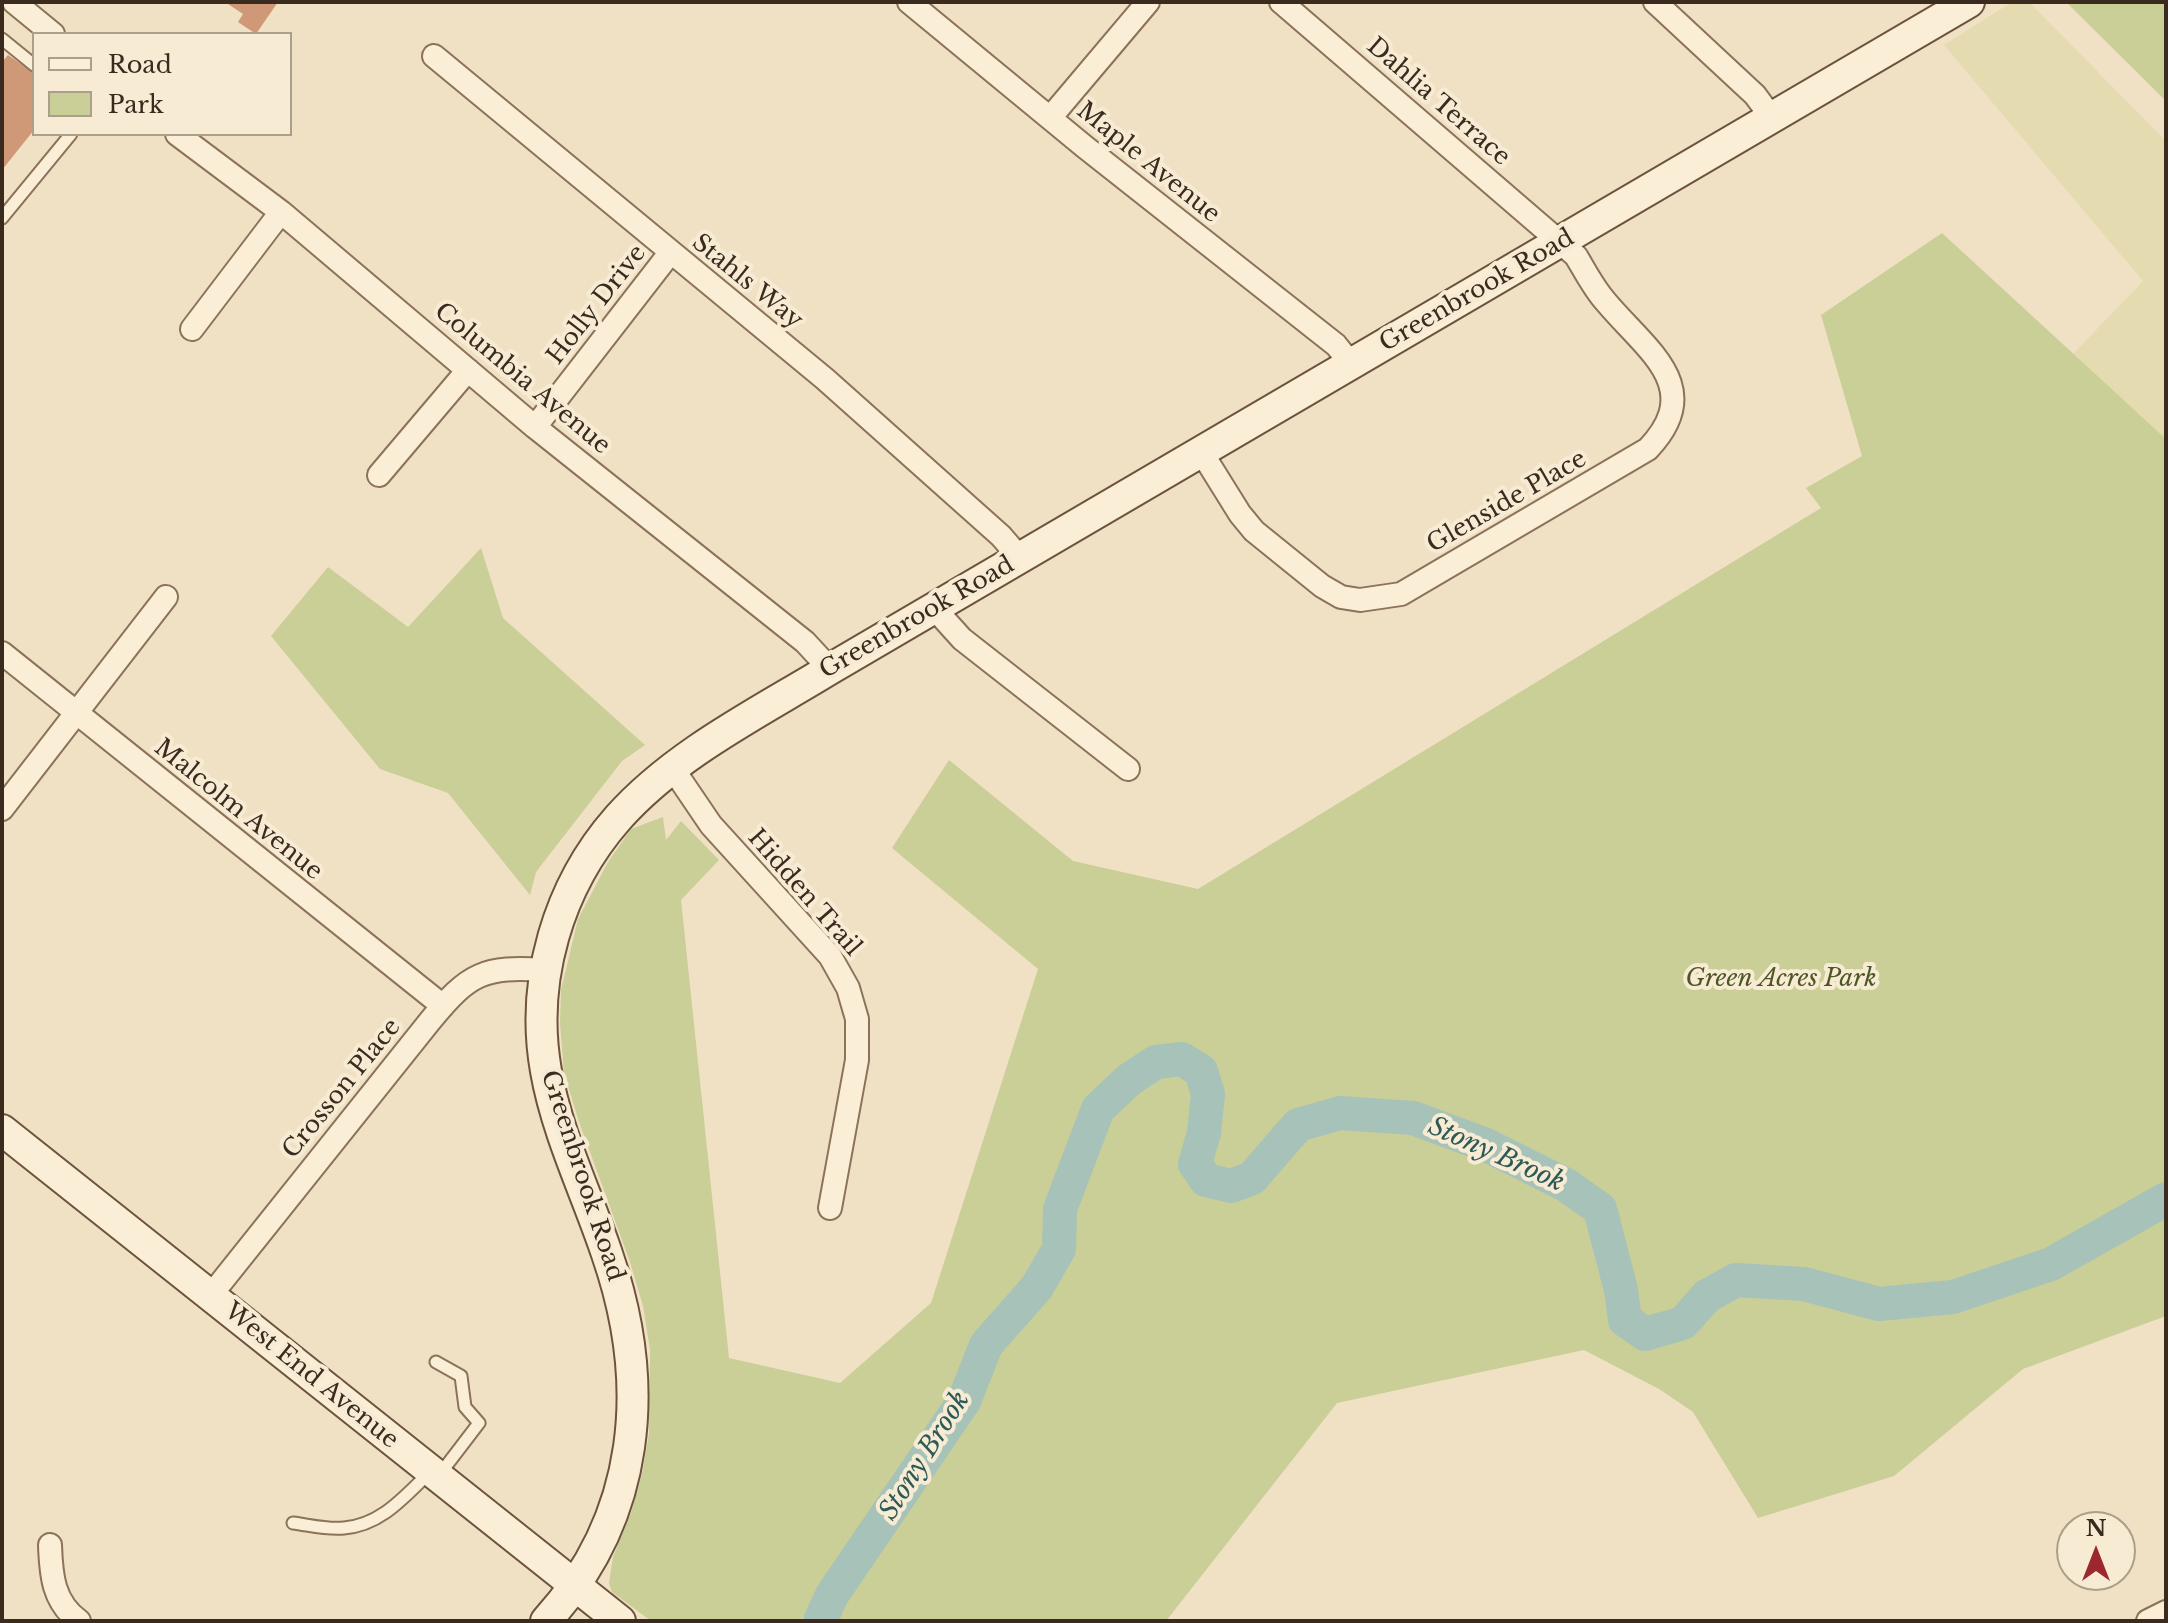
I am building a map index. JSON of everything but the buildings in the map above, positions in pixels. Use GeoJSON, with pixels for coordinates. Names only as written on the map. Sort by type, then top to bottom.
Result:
{"type":"FeatureCollection","features":[{"type":"Feature","properties":{"kind":"street"},"geometry":{"type":"LineString","coordinates":[[14,2],[51,32]]}},
{"type":"Feature","properties":{"kind":"street","name":"Maple Avenue"},"geometry":{"type":"LineString","coordinates":[[909,2],[1336,345],[1352,365]]}},
{"type":"Feature","properties":{"kind":"street"},"geometry":{"type":"LineString","coordinates":[[1050,118],[1148,2]]}},
{"type":"Feature","properties":{"kind":"street","name":"Dahlia Terrace"},"geometry":{"type":"LineString","coordinates":[[1281,2],[1561,242]]}},
{"type":"Feature","properties":{"kind":"street"},"geometry":{"type":"LineString","coordinates":[[1655,2],[1755,95],[1772,118]]}},
{"type":"Feature","properties":{"kind":"street","name":"Greenbrook Road"},"geometry":{"type":"LineString","coordinates":[[546,1621],[576,1586],[597,1550],[620,1491],[631,1439],[634,1386],[631,1347],[622,1300],[555,1109],[546,1071],[541,1019],[545,970],[562,908],[592,852],[630,806],[673,769],[830,669],[1969,2]]}},
{"type":"Feature","properties":{"kind":"street","name":"Stahls Way"},"geometry":{"type":"LineString","coordinates":[[434,56],[825,379],[1001,536],[1020,558]]}},
{"type":"Feature","properties":{"kind":"street","name":"Columbia Avenue"},"geometry":{"type":"LineString","coordinates":[[180,136],[281,212],[535,427],[805,642],[830,669]]}},
{"type":"Feature","properties":{"kind":"street"},"geometry":{"type":"LineString","coordinates":[[192,329],[281,212]]}},
{"type":"Feature","properties":{"kind":"street","name":"Glenside Place"},"geometry":{"type":"LineString","coordinates":[[1202,453],[1254,531],[1322,586],[1341,597],[1360,600],[1401,594],[1648,449],[1663,433],[1670,414],[1673,391],[1666,368],[1603,299],[1576,256],[1561,242]]}},
{"type":"Feature","properties":{"kind":"street","name":"Holly Drive"},"geometry":{"type":"LineString","coordinates":[[535,427],[670,253]]}},
{"type":"Feature","properties":{"kind":"street"},"geometry":{"type":"LineString","coordinates":[[379,475],[468,370]]}},
{"type":"Feature","properties":{"kind":"street"},"geometry":{"type":"LineString","coordinates":[[2,809],[166,597]]}},
{"type":"Feature","properties":{"kind":"street"},"geometry":{"type":"LineString","coordinates":[[934,608],[962,639],[1128,769]]}},
{"type":"Feature","properties":{"kind":"street","name":"Malcolm Avenue"},"geometry":{"type":"LineString","coordinates":[[2,653],[443,1006]]}},
{"type":"Feature","properties":{"kind":"street","name":"Hidden Trail"},"geometry":{"type":"LineString","coordinates":[[673,769],[711,825],[830,956],[848,988],[857,1019],[857,1060],[830,1208]]}},
{"type":"Feature","properties":{"kind":"street","name":"Crosson Place"},"geometry":{"type":"LineString","coordinates":[[211,1295],[443,1006],[465,984],[482,974],[515,968],[545,970]]}},
{"type":"Feature","properties":{"kind":"street","name":"West End Avenue"},"geometry":{"type":"LineString","coordinates":[[2,1130],[620,1621]]}},
{"type":"Feature","properties":{"kind":"street"},"geometry":{"type":"LineString","coordinates":[[50,1545],[52,1580],[65,1611],[79,1621]]}},
{"type":"Feature","properties":{"kind":"street"},"geometry":{"type":"LineString","coordinates":[[2148,1621],[2166,1612]]}},
{"type":"Feature","properties":{"kind":"lane"},"geometry":{"type":"LineString","coordinates":[[2,39],[32,63]]}},
{"type":"Feature","properties":{"kind":"lane"},"geometry":{"type":"LineString","coordinates":[[2,218],[69,136]]}},
{"type":"Feature","properties":{"kind":"lane"},"geometry":{"type":"LineString","coordinates":[[293,1523],[343,1529],[374,1520],[434,1475],[479,1423],[465,1407],[461,1376],[436,1362]]}},
{"type":"Feature","properties":{"kind":"shaded area"},"geometry":{"type":"Polygon","coordinates":[[[2012,2],[2029,2],[2166,141],[2166,439],[2073,354],[2143,281],[1944,45],[2012,2]]]}},
{"type":"Feature","properties":{"kind":"green space"},"geometry":{"type":"Polygon","coordinates":[[[2066,2],[2166,2],[2166,101],[2066,2]]]}},
{"type":"Feature","properties":{"kind":"green space","name":"Green Acres Park"},"geometry":{"type":"Polygon","coordinates":[[[1942,233],[2166,439],[2166,1316],[2023,1369],[1894,1476],[1758,1518],[1693,1412],[1659,1389],[1584,1350],[1337,1403],[1166,1621],[814,1621],[831,1581],[826,1578],[801,1621],[651,1621],[612,1592],[609,1583],[613,1557],[631,1513],[649,1434],[650,1350],[643,1306],[630,1262],[564,1073],[560,1023],[561,990],[578,919],[608,862],[631,829],[663,817],[666,840],[681,821],[719,860],[681,900],[729,1358],[840,1383],[931,1303],[1038,969],[892,848],[949,760],[1073,861],[1198,889],[1821,508],[1806,488],[1862,456],[1821,315],[1942,233]]]}},
{"type":"Feature","properties":{"kind":"green space"},"geometry":{"type":"Polygon","coordinates":[[[481,548],[503,618],[645,745],[622,761],[536,872],[530,895],[448,793],[380,769],[271,636],[328,567],[408,627],[481,548]]]}},
{"type":"Feature","properties":{"kind":"waterway","name":"Stony Brook"},"geometry":{"type":"LineString","coordinates":[[820,1621],[832,1595],[964,1401],[986,1345],[1037,1287],[1059,1249],[1060,1209],[1098,1109],[1130,1079],[1156,1062],[1182,1059],[1201,1071],[1208,1094],[1204,1133],[1195,1164],[1206,1180],[1231,1186],[1252,1178],[1298,1125],[1340,1113],[1413,1118],[1486,1145],[1566,1185],[1600,1209],[1621,1290],[1625,1320],[1645,1334],[1683,1323],[1707,1296],[1736,1280],[1804,1284],[1879,1304],[1953,1297],[2051,1264],[2166,1199]]}}]}
